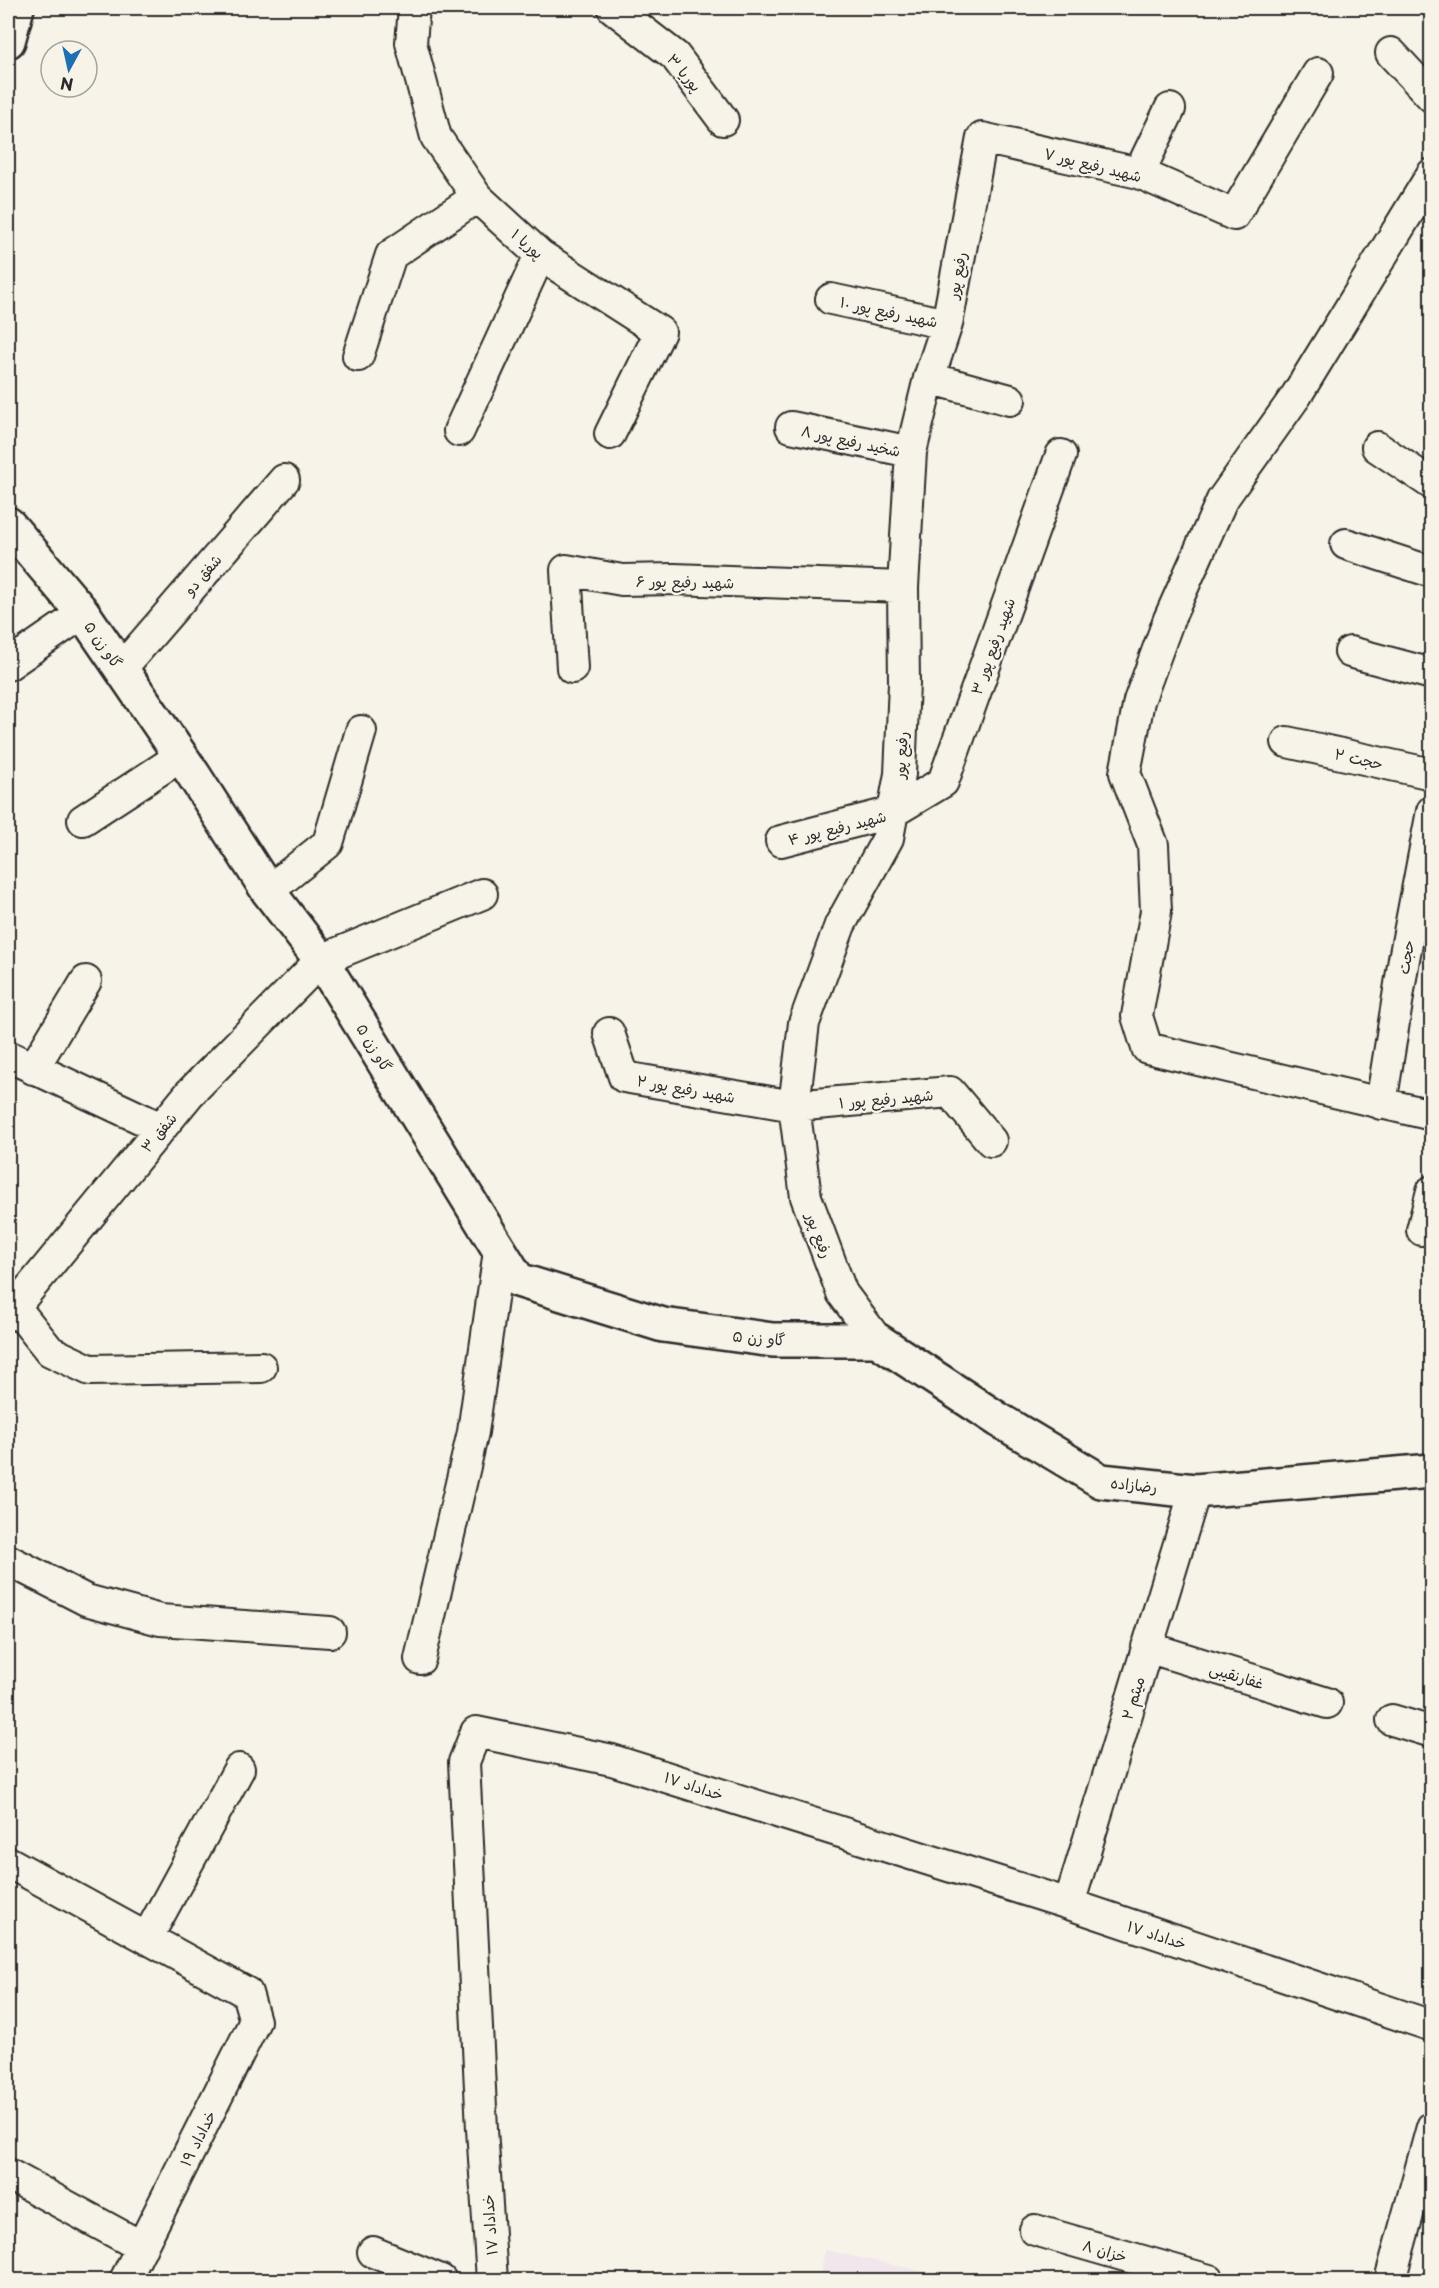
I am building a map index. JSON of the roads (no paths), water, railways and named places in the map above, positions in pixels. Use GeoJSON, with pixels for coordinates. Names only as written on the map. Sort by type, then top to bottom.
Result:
{"type":"FeatureCollection","features":[{"type":"Feature","properties":{"kind":"street"},"geometry":{"type":"LineString","coordinates":[[8,41],[17,8]]}},
{"type":"Feature","properties":{"kind":"street","name":"پوریا ۱"},"geometry":{"type":"LineString","coordinates":[[414,8],[411,43],[436,137],[477,197],[540,255],[660,332],[610,434]]}},
{"type":"Feature","properties":{"kind":"street","name":"پوریا ۳"},"geometry":{"type":"LineString","coordinates":[[613,8],[675,56],[723,120]]}},
{"type":"Feature","properties":{"kind":"street"},"geometry":{"type":"LineString","coordinates":[[1391,53],[1431,97]]}},
{"type":"Feature","properties":{"kind":"street","name":"شهید رفیع پور ۷"},"geometry":{"type":"LineString","coordinates":[[982,138],[1139,173],[1234,215],[1318,74]]}},
{"type":"Feature","properties":{"kind":"street"},"geometry":{"type":"LineString","coordinates":[[1139,173],[1170,109]]}},
{"type":"Feature","properties":{"kind":"street","name":"رفیع پور"},"geometry":{"type":"LineString","coordinates":[[877,1340],[842,1293],[806,1197],[794,1106],[804,1023],[840,925],[888,838],[900,774],[904,683],[903,587],[911,452],[929,378],[947,324],[982,138]]}},
{"type":"Feature","properties":{"kind":"street"},"geometry":{"type":"LineString","coordinates":[[1431,174],[1296,396],[1222,500],[1169,619],[1139,701],[1125,773],[1154,845],[1156,911],[1137,1016],[1147,1048],[1431,1115]]}},
{"type":"Feature","properties":{"kind":"street"},"geometry":{"type":"LineString","coordinates":[[358,356],[391,255],[477,197]]}},
{"type":"Feature","properties":{"kind":"street"},"geometry":{"type":"LineString","coordinates":[[459,431],[540,255]]}},
{"type":"Feature","properties":{"kind":"street","name":"شهید رفیع پور ۱۰"},"geometry":{"type":"LineString","coordinates":[[831,299],[947,324]]}},
{"type":"Feature","properties":{"kind":"street"},"geometry":{"type":"LineString","coordinates":[[929,378],[1011,400]]}},
{"type":"Feature","properties":{"kind":"street","name":"شخید رفیع پور ۸"},"geometry":{"type":"LineString","coordinates":[[791,428],[911,452]]}},
{"type":"Feature","properties":{"kind":"street"},"geometry":{"type":"LineString","coordinates":[[1377,447],[1431,484]]}},
{"type":"Feature","properties":{"kind":"street","name":"شهید رفیع پور ۳"},"geometry":{"type":"LineString","coordinates":[[893,812],[943,782],[1061,455]]}},
{"type":"Feature","properties":{"kind":"street","name":"شفق دو"},"geometry":{"type":"LineString","coordinates":[[121,669],[284,480]]}},
{"type":"Feature","properties":{"kind":"street","name":"گاو زن ۵"},"geometry":{"type":"LineString","coordinates":[[8,524],[82,613],[181,756],[268,891],[321,960],[518,1280],[663,1325],[773,1340],[877,1340]]}},
{"type":"Feature","properties":{"kind":"street"},"geometry":{"type":"LineString","coordinates":[[1346,544],[1431,572]]}},
{"type":"Feature","properties":{"kind":"street","name":"شهید رفیع پور ۶"},"geometry":{"type":"LineString","coordinates":[[572,668],[566,570],[622,580],[674,579],[903,587]]}},
{"type":"Feature","properties":{"kind":"street"},"geometry":{"type":"LineString","coordinates":[[8,665],[82,613]]}},
{"type":"Feature","properties":{"kind":"street"},"geometry":{"type":"LineString","coordinates":[[1350,652],[1431,674]]}},
{"type":"Feature","properties":{"kind":"street"},"geometry":{"type":"LineString","coordinates":[[268,891],[328,843],[361,731]]}},
{"type":"Feature","properties":{"kind":"street","name":"حجت ۲"},"geometry":{"type":"LineString","coordinates":[[1287,742],[1431,774]]}},
{"type":"Feature","properties":{"kind":"street"},"geometry":{"type":"LineString","coordinates":[[84,820],[181,756]]}},
{"type":"Feature","properties":{"kind":"street","name":"حجت"},"geometry":{"type":"LineString","coordinates":[[1381,1104],[1431,811]]}},
{"type":"Feature","properties":{"kind":"street","name":"شهید رفیع پور ۴"},"geometry":{"type":"LineString","coordinates":[[781,841],[893,812]]}},
{"type":"Feature","properties":{"kind":"street"},"geometry":{"type":"LineString","coordinates":[[321,960],[482,894]]}},
{"type":"Feature","properties":{"kind":"street","name":"شفق ۳"},"geometry":{"type":"LineString","coordinates":[[11,1311],[190,1093],[321,960]]}},
{"type":"Feature","properties":{"kind":"street"},"geometry":{"type":"LineString","coordinates":[[86,981],[20,1063],[161,1128]]}},
{"type":"Feature","properties":{"kind":"street","name":"شهید رفیع پور ۲"},"geometry":{"type":"LineString","coordinates":[[609,1033],[624,1077],[794,1106]]}},
{"type":"Feature","properties":{"kind":"street","name":"شهید رفیع پور ۱"},"geometry":{"type":"LineString","coordinates":[[794,1106],[950,1092],[991,1141]]}},
{"type":"Feature","properties":{"kind":"street"},"geometry":{"type":"LineString","coordinates":[[1422,1230],[1431,1191]]}},
{"type":"Feature","properties":{"kind":"street"},"geometry":{"type":"LineString","coordinates":[[420,1659],[473,1432],[499,1251]]}},
{"type":"Feature","properties":{"kind":"street"},"geometry":{"type":"LineString","coordinates":[[11,1311],[50,1351],[90,1370],[261,1367]]}},
{"type":"Feature","properties":{"kind":"street","name":"رضازاده"},"geometry":{"type":"LineString","coordinates":[[877,1340],[999,1420],[1101,1481],[1194,1491],[1431,1471]]}},
{"type":"Feature","properties":{"kind":"street","name":"میثم ۲"},"geometry":{"type":"LineString","coordinates":[[1069,1904],[1194,1491]]}},
{"type":"Feature","properties":{"kind":"street"},"geometry":{"type":"LineString","coordinates":[[8,1560],[86,1600],[160,1620],[330,1632]]}},
{"type":"Feature","properties":{"kind":"street","name":"غفارنقیبی"},"geometry":{"type":"LineString","coordinates":[[1147,1647],[1327,1703]]}},
{"type":"Feature","properties":{"kind":"street"},"geometry":{"type":"LineString","coordinates":[[1392,1720],[1431,1732]]}},
{"type":"Feature","properties":{"kind":"street","name":"خداداد ۱۷"},"geometry":{"type":"LineString","coordinates":[[492,2280],[482,2129],[464,1762],[476,1732],[612,1760],[1069,1904],[1431,2026]]}},
{"type":"Feature","properties":{"kind":"street"},"geometry":{"type":"LineString","coordinates":[[8,1862],[147,1938],[239,1769]]}},
{"type":"Feature","properties":{"kind":"street","name":"خداداد ۱۹"},"geometry":{"type":"LineString","coordinates":[[125,2280],[255,2021],[247,1993],[147,1938]]}},
{"type":"Feature","properties":{"kind":"street"},"geometry":{"type":"LineString","coordinates":[[1390,2280],[1431,2127]]}},
{"type":"Feature","properties":{"kind":"street"},"geometry":{"type":"LineString","coordinates":[[8,2174],[142,2247]]}},
{"type":"Feature","properties":{"kind":"street","name":"خزان ۸"},"geometry":{"type":"LineString","coordinates":[[1035,2230],[1209,2280]]}},
{"type":"Feature","properties":{"kind":"street"},"geometry":{"type":"LineString","coordinates":[[373,2252],[441,2280]]}}]}
